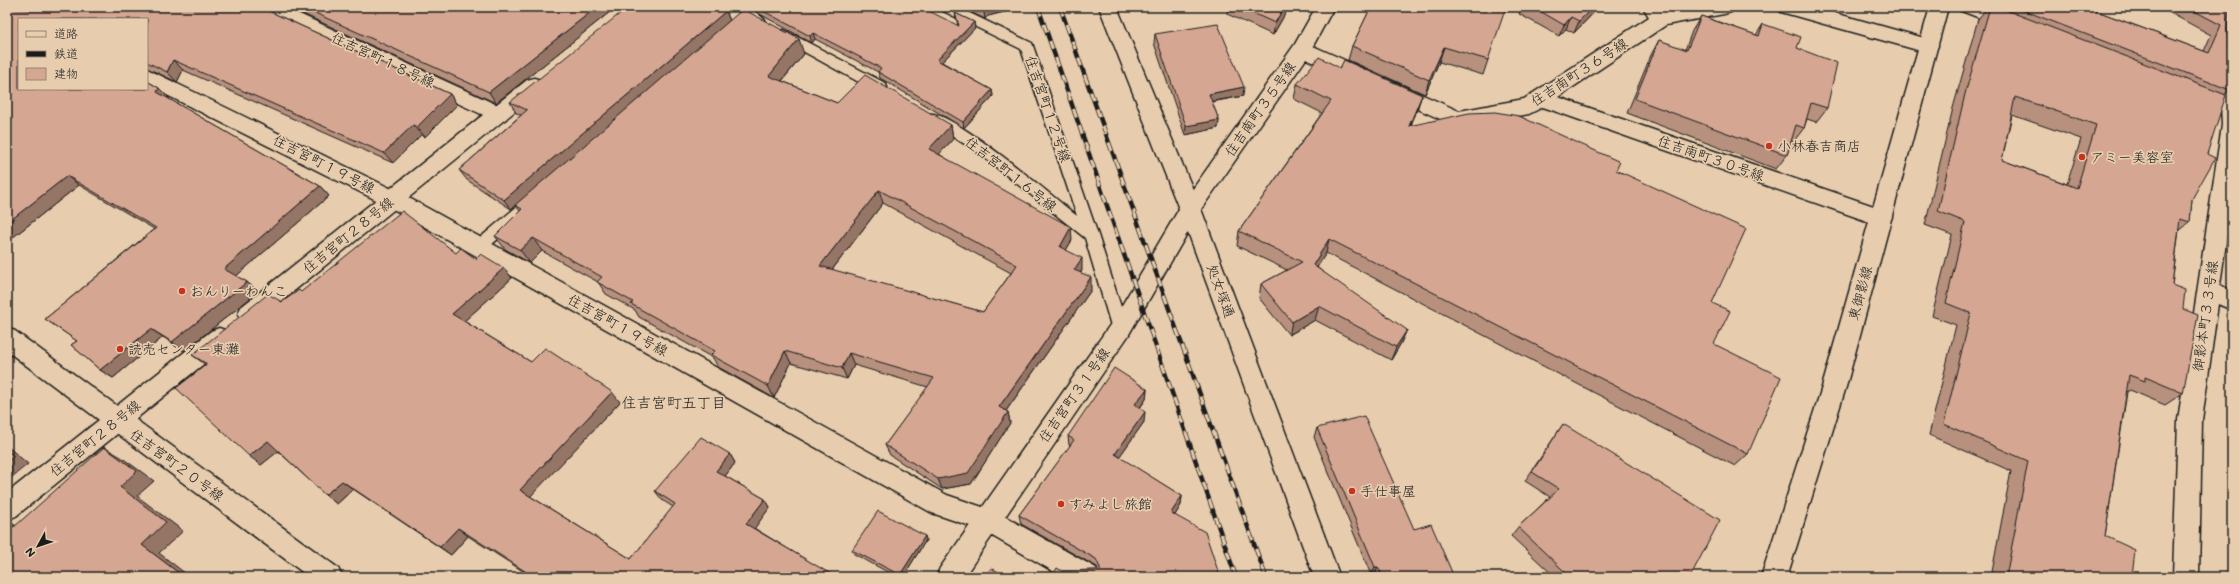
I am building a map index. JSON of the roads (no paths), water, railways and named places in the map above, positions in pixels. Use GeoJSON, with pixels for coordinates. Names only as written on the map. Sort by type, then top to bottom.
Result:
{"type":"FeatureCollection","features":[{"type":"Feature","properties":{"kind":"street"},"geometry":{"type":"LineString","coordinates":[[19,7],[36,18]]}},
{"type":"Feature","properties":{"kind":"street","name":"住吉宮町１８号線"},"geometry":{"type":"LineString","coordinates":[[267,7],[499,114]]}},
{"type":"Feature","properties":{"kind":"street","name":"処女塚通"},"geometry":{"type":"LineString","coordinates":[[1108,7],[1190,209],[1327,577]]}},
{"type":"Feature","properties":{"kind":"street","name":"住吉南町３５号線"},"geometry":{"type":"LineString","coordinates":[[1190,209],[1302,49],[1325,7]]}},
{"type":"Feature","properties":{"kind":"street"},"geometry":{"type":"LineString","coordinates":[[1656,13],[1724,7]]}},
{"type":"Feature","properties":{"kind":"street"},"geometry":{"type":"LineString","coordinates":[[1788,7],[1928,46]]}},
{"type":"Feature","properties":{"kind":"street","name":"東御影線"},"geometry":{"type":"LineString","coordinates":[[1774,577],[1834,387],[1939,7]]}},
{"type":"Feature","properties":{"kind":"street","name":"御影本町３３号線"},"geometry":{"type":"LineString","coordinates":[[2186,577],[2190,420],[2232,124],[2224,108],[2230,7]]}},
{"type":"Feature","properties":{"kind":"street","name":"住吉南町３６号線"},"geometry":{"type":"LineString","coordinates":[[1302,49],[1458,119],[1529,106],[1656,13]]}},
{"type":"Feature","properties":{"kind":"street","name":"住吉宮町２８号線"},"geometry":{"type":"LineString","coordinates":[[7,508],[547,75]]}},
{"type":"Feature","properties":{"kind":"street","name":"住吉宮町１９号線"},"geometry":{"type":"LineString","coordinates":[[148,76],[393,199],[941,505],[988,520],[1088,577]]}},
{"type":"Feature","properties":{"kind":"street","name":"住吉南町３０号線"},"geometry":{"type":"LineString","coordinates":[[1540,98],[1881,217]]}},
{"type":"Feature","properties":{"kind":"street","name":"住吉宮町３１号線"},"geometry":{"type":"LineString","coordinates":[[949,577],[1120,329],[1190,209]]}},
{"type":"Feature","properties":{"kind":"street"},"geometry":{"type":"LineString","coordinates":[[2209,290],[2232,301]]}},
{"type":"Feature","properties":{"kind":"street","name":"住吉宮町２０号線"},"geometry":{"type":"LineString","coordinates":[[7,338],[116,421],[329,577]]}},
{"type":"Feature","properties":{"kind":"lane","name":"住吉宮町１２号線"},"geometry":{"type":"LineString","coordinates":[[946,7],[1027,46],[1091,235]]}},
{"type":"Feature","properties":{"kind":"lane"},"geometry":{"type":"LineString","coordinates":[[1964,7],[2016,27]]}},
{"type":"Feature","properties":{"kind":"lane"},"geometry":{"type":"LineString","coordinates":[[737,25],[745,11],[753,18],[890,92]]}},
{"type":"Feature","properties":{"kind":"lane","name":"住吉宮町１６号線"},"geometry":{"type":"LineString","coordinates":[[922,111],[981,147],[1091,235]]}},
{"type":"Feature","properties":{"kind":"lane"},"geometry":{"type":"LineString","coordinates":[[480,247],[533,201]]}},
{"type":"Feature","properties":{"kind":"lane"},"geometry":{"type":"LineString","coordinates":[[1091,235],[1120,329]]}},
{"type":"Feature","properties":{"kind":"railway"},"geometry":{"type":"LineString","coordinates":[[1038,7],[1236,577]]}},
{"type":"Feature","properties":{"kind":"railway"},"geometry":{"type":"LineString","coordinates":[[1060,7],[1266,577]]}},
{"type":"Feature","properties":{"kind":"place","name":"小林春吉商店"},"geometry":{"type":"Point","coordinates":[1769,146]}},
{"type":"Feature","properties":{"kind":"place","name":"アミー美容室"},"geometry":{"type":"Point","coordinates":[2082,157]}},
{"type":"Feature","properties":{"kind":"place","name":"おんりーわんこ"},"geometry":{"type":"Point","coordinates":[182,291]}},
{"type":"Feature","properties":{"kind":"place","name":"読売センター東灘"},"geometry":{"type":"Point","coordinates":[120,349]}},
{"type":"Feature","properties":{"kind":"place","name":"手仕事屋"},"geometry":{"type":"Point","coordinates":[1352,491]}},
{"type":"Feature","properties":{"kind":"place","name":"すみよし旅館"},"geometry":{"type":"Point","coordinates":[1061,504]}},
{"type":"Feature","properties":{"kind":"district","name":"住吉宮町五丁目"},"geometry":{"type":"Point","coordinates":[674,403]}}]}
